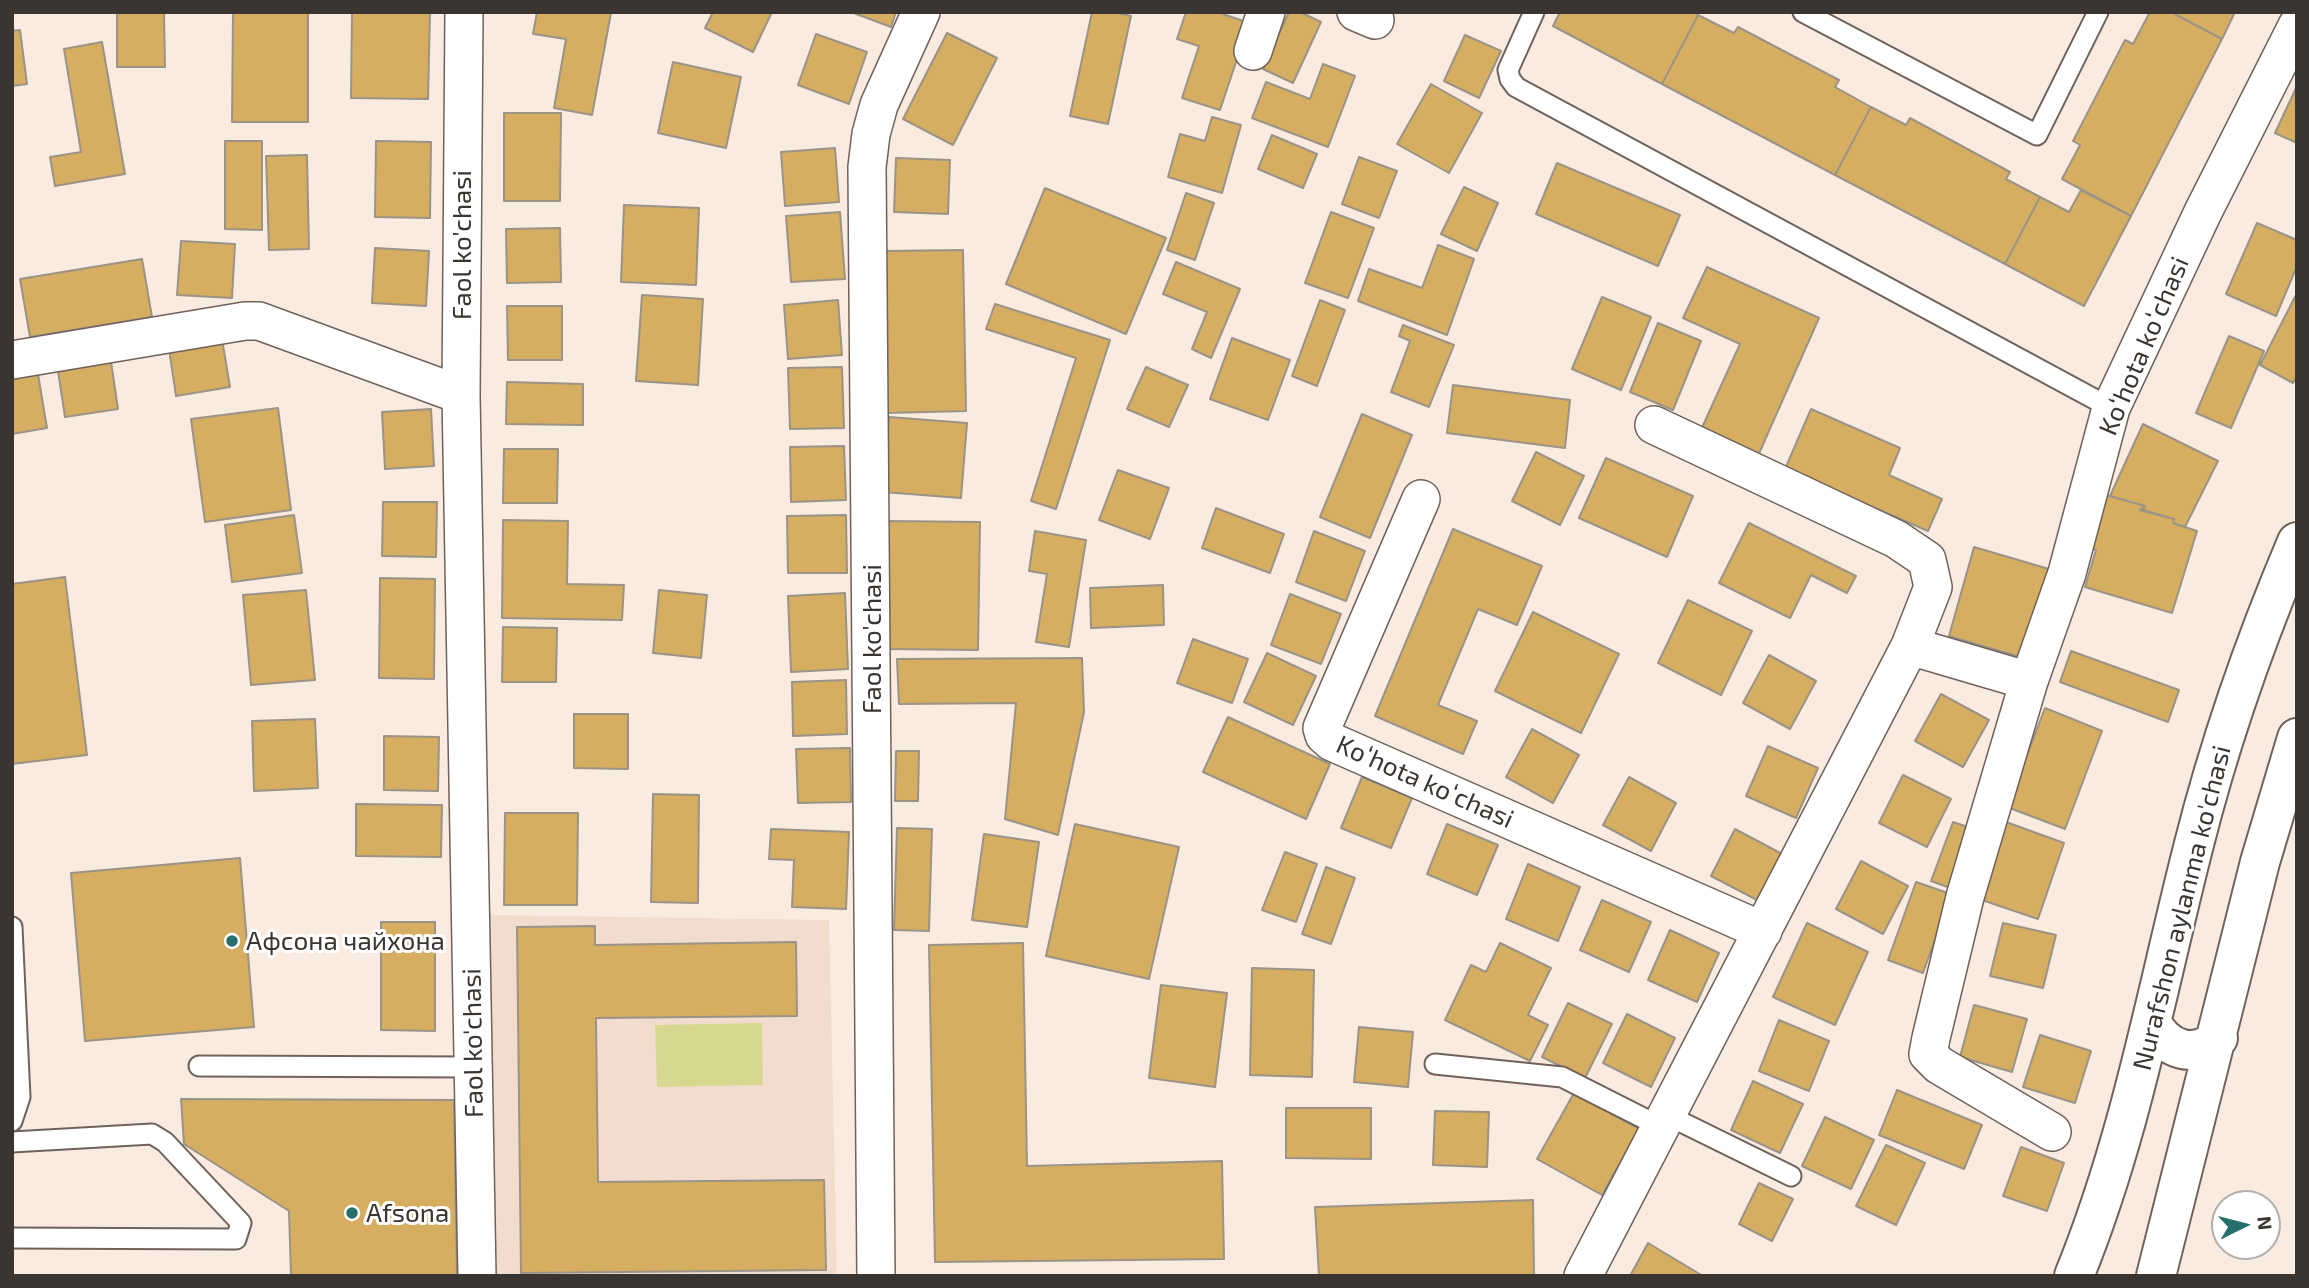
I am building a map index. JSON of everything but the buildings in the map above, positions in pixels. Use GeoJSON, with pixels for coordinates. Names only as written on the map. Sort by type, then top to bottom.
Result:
{"type":"FeatureCollection","features":[{"type":"Feature","properties":{"kind":"main road","name":"Nurafshon aylanma ko'chasi"},"geometry":{"type":"LineString","coordinates":[[2074,1276],[2115,1162],[2209,789],[2248,667],[2297,542]]}},
{"type":"Feature","properties":{"kind":"main road"},"geometry":{"type":"LineString","coordinates":[[2155,1276],[2218,1038],[2260,862],[2297,738]]}},
{"type":"Feature","properties":{"kind":"main road"},"geometry":{"type":"LineString","coordinates":[[2152,1023],[2165,1041],[2181,1050],[2201,1050],[2218,1038]]}},
{"type":"Feature","properties":{"kind":"street","name":"Faol ko'chasi"},"geometry":{"type":"LineString","coordinates":[[464,12],[461,395],[477,1276]]}},
{"type":"Feature","properties":{"kind":"street","name":"Faol ko'chasi"},"geometry":{"type":"LineString","coordinates":[[876,1276],[867,167],[871,134],[879,105],[921,12]]}},
{"type":"Feature","properties":{"kind":"street"},"geometry":{"type":"LineString","coordinates":[[1252,51],[1266,12]]}},
{"type":"Feature","properties":{"kind":"street","name":"Koʻhota koʻchasi"},"geometry":{"type":"LineString","coordinates":[[2052,1132],[1939,1065],[1928,1054],[1965,897],[2029,681],[2067,573],[2111,408],[2203,212],[2297,26]]}},
{"type":"Feature","properties":{"kind":"street"},"geometry":{"type":"LineString","coordinates":[[12,360],[245,321],[259,321],[461,395]]}},
{"type":"Feature","properties":{"kind":"street"},"geometry":{"type":"LineString","coordinates":[[1583,1276],[1910,646],[1933,587],[1927,560],[1896,539],[1654,425]]}},
{"type":"Feature","properties":{"kind":"street","name":"Koʻhota koʻchasi"},"geometry":{"type":"LineString","coordinates":[[1421,499],[1322,728],[1324,735],[1332,742],[1763,930]]}},
{"type":"Feature","properties":{"kind":"street"},"geometry":{"type":"LineString","coordinates":[[1910,646],[2029,681]]}},
{"type":"Feature","properties":{"kind":"lane"},"geometry":{"type":"LineString","coordinates":[[1534,12],[1508,69],[1510,79],[1516,87],[2111,408]]}},
{"type":"Feature","properties":{"kind":"lane"},"geometry":{"type":"LineString","coordinates":[[1803,12],[2037,135],[2098,12]]}},
{"type":"Feature","properties":{"kind":"lane"},"geometry":{"type":"LineString","coordinates":[[12,927],[20,1097],[12,1121]]}},
{"type":"Feature","properties":{"kind":"lane"},"geometry":{"type":"LineString","coordinates":[[1435,1064],[1562,1077],[1791,1177]]}},
{"type":"Feature","properties":{"kind":"lane"},"geometry":{"type":"LineString","coordinates":[[199,1066],[473,1067]]}},
{"type":"Feature","properties":{"kind":"lane"},"geometry":{"type":"LineString","coordinates":[[12,1142],[152,1135],[165,1142],[241,1223],[236,1238],[12,1238]]}},
{"type":"Feature","properties":{"kind":"shaded area"},"geometry":{"type":"Polygon","coordinates":[[[489,915],[829,920],[837,1276],[496,1276],[489,915]]]}},
{"type":"Feature","properties":{"kind":"green space"},"geometry":{"type":"Polygon","coordinates":[[[762,1023],[763,1085],[657,1087],[655,1025],[762,1023]]]}},
{"type":"Feature","properties":{"kind":"place","name":"Афсона чайхона"},"geometry":{"type":"Point","coordinates":[232,941]}},
{"type":"Feature","properties":{"kind":"place","name":"Afsona"},"geometry":{"type":"Point","coordinates":[352,1213]}}]}
